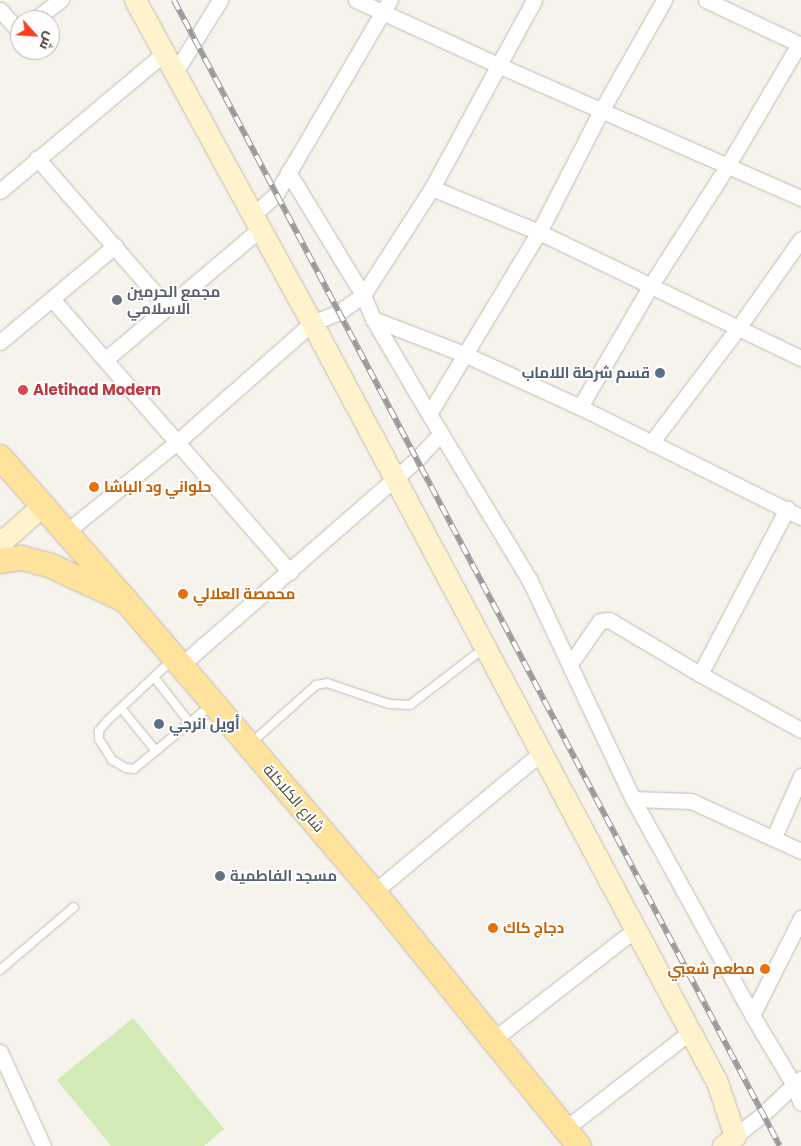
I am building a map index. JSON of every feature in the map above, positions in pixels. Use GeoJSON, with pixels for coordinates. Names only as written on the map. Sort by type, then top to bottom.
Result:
{"type":"FeatureCollection","features":[{"type":"Feature","properties":{"kind":"main road","name":"شارع الكلاكلة"},"geometry":{"type":"LineString","coordinates":[[0,457],[127,602],[374,892],[494,1039],[571,1140]]}},
{"type":"Feature","properties":{"kind":"main road"},"geometry":{"type":"LineString","coordinates":[[0,561],[22,558],[48,565],[127,602]]}},
{"type":"Feature","properties":{"kind":"street"},"geometry":{"type":"LineString","coordinates":[[48,10],[61,0]]}},
{"type":"Feature","properties":{"kind":"street"},"geometry":{"type":"LineString","coordinates":[[135,0],[312,323],[717,1082],[729,1141],[763,1114],[797,1081]]}},
{"type":"Feature","properties":{"kind":"street"},"geometry":{"type":"LineString","coordinates":[[174,74],[220,0]]}},
{"type":"Feature","properties":{"kind":"street"},"geometry":{"type":"LineString","coordinates":[[356,0],[386,6],[500,66],[801,198]]}},
{"type":"Feature","properties":{"kind":"street"},"geometry":{"type":"LineString","coordinates":[[66,532],[177,442],[312,323],[339,312],[363,295],[432,188],[500,66],[534,0]]}},
{"type":"Feature","properties":{"kind":"street"},"geometry":{"type":"LineString","coordinates":[[429,414],[539,232],[601,111],[664,0]]}},
{"type":"Feature","properties":{"kind":"street"},"geometry":{"type":"LineString","coordinates":[[580,407],[651,285],[728,165],[800,44],[706,0]]}},
{"type":"Feature","properties":{"kind":"street"},"geometry":{"type":"LineString","coordinates":[[106,359],[257,221],[276,194],[386,6]]}},
{"type":"Feature","properties":{"kind":"street"},"geometry":{"type":"LineString","coordinates":[[0,10],[10,21]]}},
{"type":"Feature","properties":{"kind":"street"},"geometry":{"type":"LineString","coordinates":[[0,191],[163,54]]}},
{"type":"Feature","properties":{"kind":"street"},"geometry":{"type":"LineString","coordinates":[[37,158],[166,306]]}},
{"type":"Feature","properties":{"kind":"street"},"geometry":{"type":"LineString","coordinates":[[288,172],[363,295],[373,319],[429,414],[529,579],[570,664],[597,727],[633,799],[752,1015],[797,1081],[801,1103]]}},
{"type":"Feature","properties":{"kind":"street"},"geometry":{"type":"LineString","coordinates":[[432,188],[539,232],[801,358]]}},
{"type":"Feature","properties":{"kind":"street"},"geometry":{"type":"LineString","coordinates":[[651,444],[738,328],[801,239]]}},
{"type":"Feature","properties":{"kind":"street"},"geometry":{"type":"LineString","coordinates":[[0,342],[115,246]]}},
{"type":"Feature","properties":{"kind":"street"},"geometry":{"type":"LineString","coordinates":[[52,299],[290,572]]}},
{"type":"Feature","properties":{"kind":"street"},"geometry":{"type":"LineString","coordinates":[[373,319],[464,354],[580,407],[801,517]]}},
{"type":"Feature","properties":{"kind":"street"},"geometry":{"type":"LineString","coordinates":[[177,662],[290,572],[417,459],[441,433]]}},
{"type":"Feature","properties":{"kind":"street"},"geometry":{"type":"LineString","coordinates":[[0,543],[42,506]]}},
{"type":"Feature","properties":{"kind":"street"},"geometry":{"type":"LineString","coordinates":[[700,674],[787,509]]}},
{"type":"Feature","properties":{"kind":"street"},"geometry":{"type":"LineString","coordinates":[[570,664],[600,621],[604,619],[801,730]]}},
{"type":"Feature","properties":{"kind":"street"},"geometry":{"type":"LineString","coordinates":[[374,892],[541,753]]}},
{"type":"Feature","properties":{"kind":"street"},"geometry":{"type":"LineString","coordinates":[[774,837],[801,776]]}},
{"type":"Feature","properties":{"kind":"street"},"geometry":{"type":"LineString","coordinates":[[633,799],[691,801],[774,837],[801,851]]}},
{"type":"Feature","properties":{"kind":"street"},"geometry":{"type":"LineString","coordinates":[[752,1015],[801,918]]}},
{"type":"Feature","properties":{"kind":"street"},"geometry":{"type":"LineString","coordinates":[[494,1039],[636,929]]}},
{"type":"Feature","properties":{"kind":"street"},"geometry":{"type":"LineString","coordinates":[[571,1140],[690,1032]]}},
{"type":"Feature","properties":{"kind":"street"},"geometry":{"type":"LineString","coordinates":[[0,1052],[43,1146]]}},
{"type":"Feature","properties":{"kind":"lane"},"geometry":{"type":"LineString","coordinates":[[248,745],[316,685],[327,683],[389,704],[410,704],[484,647]]}},
{"type":"Feature","properties":{"kind":"lane"},"geometry":{"type":"LineString","coordinates":[[177,662],[154,677],[100,731],[99,738],[112,760],[126,768],[134,769],[213,704]]}},
{"type":"Feature","properties":{"kind":"lane"},"geometry":{"type":"LineString","coordinates":[[154,677],[190,723]]}},
{"type":"Feature","properties":{"kind":"lane"},"geometry":{"type":"LineString","coordinates":[[121,708],[156,751]]}},
{"type":"Feature","properties":{"kind":"lane"},"geometry":{"type":"LineString","coordinates":[[0,970],[74,907]]}},
{"type":"Feature","properties":{"kind":"green space"},"geometry":{"type":"Polygon","coordinates":[[[133,1018],[224,1129],[204,1146],[111,1146],[57,1080],[133,1018]]]}},
{"type":"Feature","properties":{"kind":"railway"},"geometry":{"type":"LineString","coordinates":[[174,0],[780,1146]]}},
{"type":"Feature","properties":{"kind":"place","name":"مجمع الحرمين الاسلامي"},"geometry":{"type":"Point","coordinates":[117,300]}},
{"type":"Feature","properties":{"kind":"place","name":"قسم شرطة اللاماب"},"geometry":{"type":"Point","coordinates":[660,373]}},
{"type":"Feature","properties":{"kind":"place","name":"Aletihad Modern"},"geometry":{"type":"Point","coordinates":[23,390]}},
{"type":"Feature","properties":{"kind":"place","name":"حلواني ود الباشا"},"geometry":{"type":"Point","coordinates":[94,487]}},
{"type":"Feature","properties":{"kind":"place","name":"محمصة العلالي"},"geometry":{"type":"Point","coordinates":[183,594]}},
{"type":"Feature","properties":{"kind":"place","name":"أويل انرجي"},"geometry":{"type":"Point","coordinates":[159,724]}},
{"type":"Feature","properties":{"kind":"place","name":"مسجد الفاطمية"},"geometry":{"type":"Point","coordinates":[220,876]}},
{"type":"Feature","properties":{"kind":"place","name":"دجاج كاك"},"geometry":{"type":"Point","coordinates":[493,928]}},
{"type":"Feature","properties":{"kind":"place","name":"مطعم شعبي"},"geometry":{"type":"Point","coordinates":[765,969]}}]}
